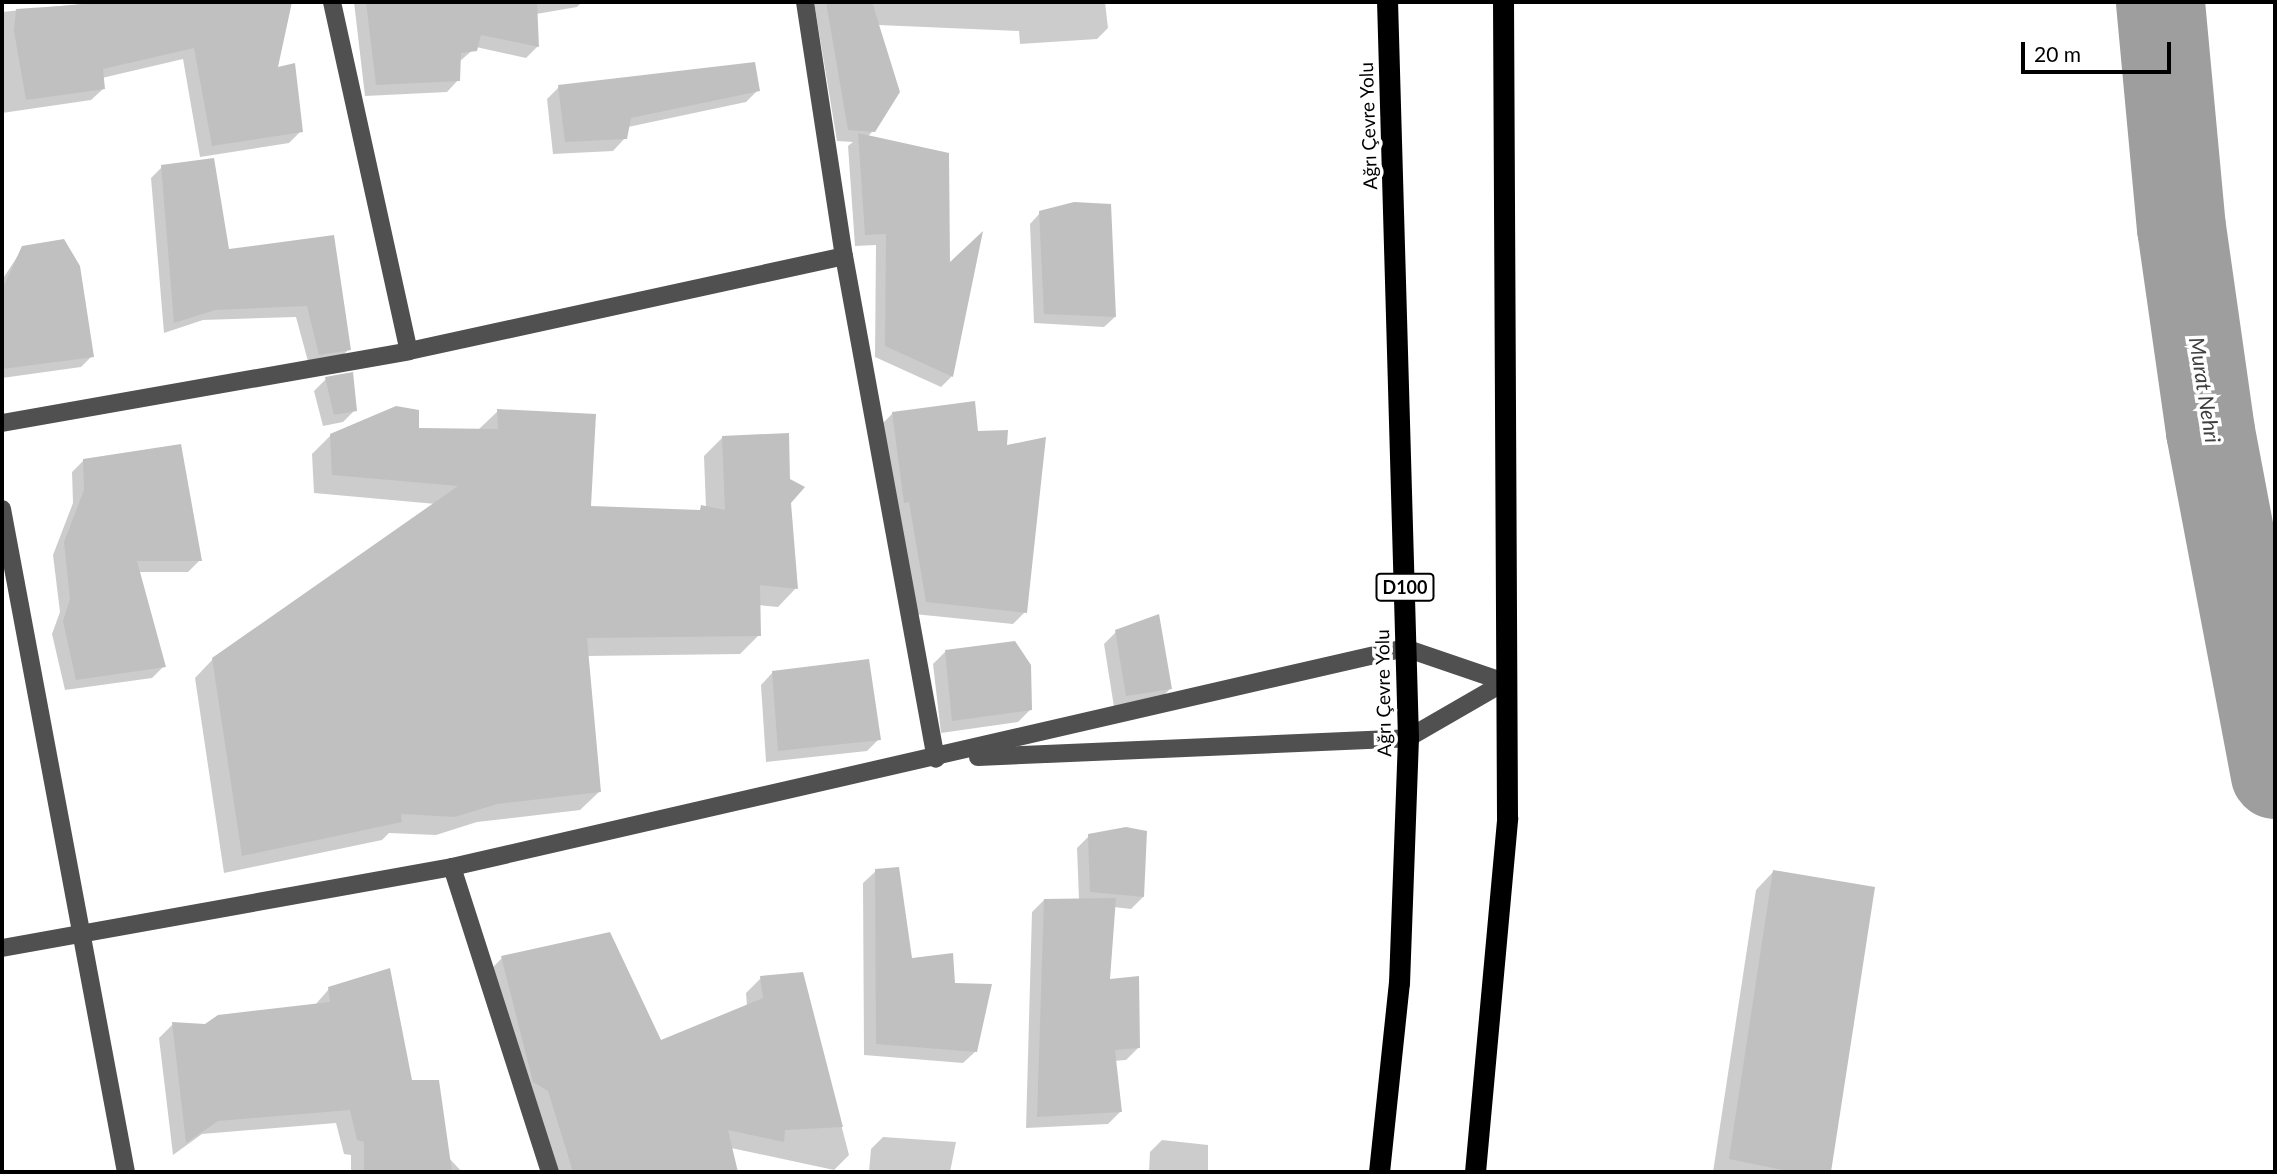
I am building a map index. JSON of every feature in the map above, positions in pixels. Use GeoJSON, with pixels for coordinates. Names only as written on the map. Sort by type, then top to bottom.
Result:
{"type":"FeatureCollection","features":[{"type":"Feature","properties":{"kind":"highway","name":"Ağrı Çevre Yolu"},"geometry":{"type":"LineString","coordinates":[[1379,1172],[1399,983],[1408,738],[1387,2]]}},
{"type":"Feature","properties":{"kind":"highway"},"geometry":{"type":"LineString","coordinates":[[1475,1172],[1507,817],[1503,2]]}},
{"type":"Feature","properties":{"kind":"street"},"geometry":{"type":"LineString","coordinates":[[332,2],[409,351]]}},
{"type":"Feature","properties":{"kind":"street"},"geometry":{"type":"LineString","coordinates":[[805,2],[844,256],[936,759]]}},
{"type":"Feature","properties":{"kind":"street"},"geometry":{"type":"LineString","coordinates":[[2,423],[409,351],[844,256]]}},
{"type":"Feature","properties":{"kind":"street"},"geometry":{"type":"LineString","coordinates":[[2,509],[126,1172]]}},
{"type":"Feature","properties":{"kind":"street"},"geometry":{"type":"LineString","coordinates":[[2,948],[453,867],[936,759],[1405,648],[1505,682]]}},
{"type":"Feature","properties":{"kind":"street"},"geometry":{"type":"LineString","coordinates":[[936,759],[1408,738],[1505,682]]}},
{"type":"Feature","properties":{"kind":"street"},"geometry":{"type":"LineString","coordinates":[[453,867],[550,1172]]}},
{"type":"Feature","properties":{"kind":"building"},"geometry":{"type":"Polygon","coordinates":[[[119,2],[292,2],[278,67],[295,63],[303,132],[212,146],[194,48],[103,69],[105,89],[26,100],[14,31],[16,9],[119,2]]]}},
{"type":"Feature","properties":{"kind":"building"},"geometry":{"type":"Polygon","coordinates":[[[366,2],[537,2],[539,47],[481,35],[477,51],[461,53],[460,81],[376,85],[366,2]]]}},
{"type":"Feature","properties":{"kind":"building"},"geometry":{"type":"Polygon","coordinates":[[[826,2],[872,2],[900,92],[875,132],[848,130],[826,2]]]}},
{"type":"Feature","properties":{"kind":"building"},"geometry":{"type":"Polygon","coordinates":[[[755,62],[760,91],[631,118],[627,139],[565,142],[558,85],[755,62]]]}},
{"type":"Feature","properties":{"kind":"building"},"geometry":{"type":"Polygon","coordinates":[[[858,133],[949,153],[950,262],[983,231],[953,377],[885,346],[886,234],[865,235],[858,133]]]}},
{"type":"Feature","properties":{"kind":"building"},"geometry":{"type":"Polygon","coordinates":[[[214,158],[229,249],[334,235],[351,350],[319,355],[307,306],[215,310],[174,323],[161,165],[214,158]]]}},
{"type":"Feature","properties":{"kind":"building"},"geometry":{"type":"Polygon","coordinates":[[[1074,202],[1111,204],[1116,317],[1044,314],[1039,211],[1074,202]]]}},
{"type":"Feature","properties":{"kind":"building"},"geometry":{"type":"Polygon","coordinates":[[[64,239],[80,266],[94,357],[2,369],[2,290],[22,246],[64,239]]]}},
{"type":"Feature","properties":{"kind":"building"},"geometry":{"type":"Polygon","coordinates":[[[353,372],[357,411],[334,415],[325,377],[353,372]]]}},
{"type":"Feature","properties":{"kind":"building"},"geometry":{"type":"Polygon","coordinates":[[[975,401],[978,431],[1008,430],[1007,445],[1046,437],[1027,613],[926,602],[909,502],[904,503],[892,412],[975,401]]]}},
{"type":"Feature","properties":{"kind":"building"},"geometry":{"type":"Polygon","coordinates":[[[396,406],[419,410],[419,428],[498,429],[497,409],[596,414],[591,506],[700,510],[701,505],[725,510],[722,436],[789,433],[790,479],[805,487],[791,503],[798,589],[760,585],[761,636],[587,638],[601,792],[497,804],[455,817],[401,814],[402,822],[242,856],[212,658],[458,486],[332,475],[330,434],[396,406]]]}},
{"type":"Feature","properties":{"kind":"building"},"geometry":{"type":"Polygon","coordinates":[[[181,444],[202,561],[137,561],[166,667],[76,680],[63,621],[70,599],[64,542],[84,490],[83,459],[181,444]]]}},
{"type":"Feature","properties":{"kind":"building"},"geometry":{"type":"Polygon","coordinates":[[[1159,614],[1172,689],[1126,696],[1115,630],[1159,614]]]}},
{"type":"Feature","properties":{"kind":"building"},"geometry":{"type":"Polygon","coordinates":[[[1015,641],[1031,665],[1032,710],[952,721],[945,650],[1015,641]]]}},
{"type":"Feature","properties":{"kind":"building"},"geometry":{"type":"Polygon","coordinates":[[[869,659],[881,740],[778,751],[772,671],[869,659]]]}},
{"type":"Feature","properties":{"kind":"building"},"geometry":{"type":"Polygon","coordinates":[[[1126,827],[1147,831],[1144,897],[1090,892],[1088,834],[1126,827]]]}},
{"type":"Feature","properties":{"kind":"building"},"geometry":{"type":"Polygon","coordinates":[[[899,867],[912,958],[953,953],[955,983],[992,984],[977,1052],[876,1044],[875,869],[899,867]]]}},
{"type":"Feature","properties":{"kind":"building"},"geometry":{"type":"Polygon","coordinates":[[[1773,870],[1875,887],[1831,1172],[1792,1172],[1729,1159],[1773,870]]]}},
{"type":"Feature","properties":{"kind":"building"},"geometry":{"type":"Polygon","coordinates":[[[1116,898],[1110,979],[1139,976],[1140,1048],[1115,1050],[1122,1112],[1037,1117],[1044,899],[1116,898]]]}},
{"type":"Feature","properties":{"kind":"building"},"geometry":{"type":"Polygon","coordinates":[[[610,932],[661,1040],[763,998],[760,976],[803,972],[843,1127],[785,1130],[784,1142],[728,1130],[738,1172],[573,1172],[548,1091],[533,1082],[501,956],[610,932]]]}},
{"type":"Feature","properties":{"kind":"building"},"geometry":{"type":"Polygon","coordinates":[[[390,968],[412,1080],[439,1080],[452,1172],[364,1172],[364,1142],[357,1140],[350,1110],[218,1121],[186,1143],[172,1022],[205,1024],[218,1015],[330,1002],[328,987],[390,968]]]}},
{"type":"Feature","properties":{"kind":"waterway","name":"Murat Nehri"},"geometry":{"type":"LineString","coordinates":[[2160,2],[2181,227],[2210,431],[2275,774]]}}]}
